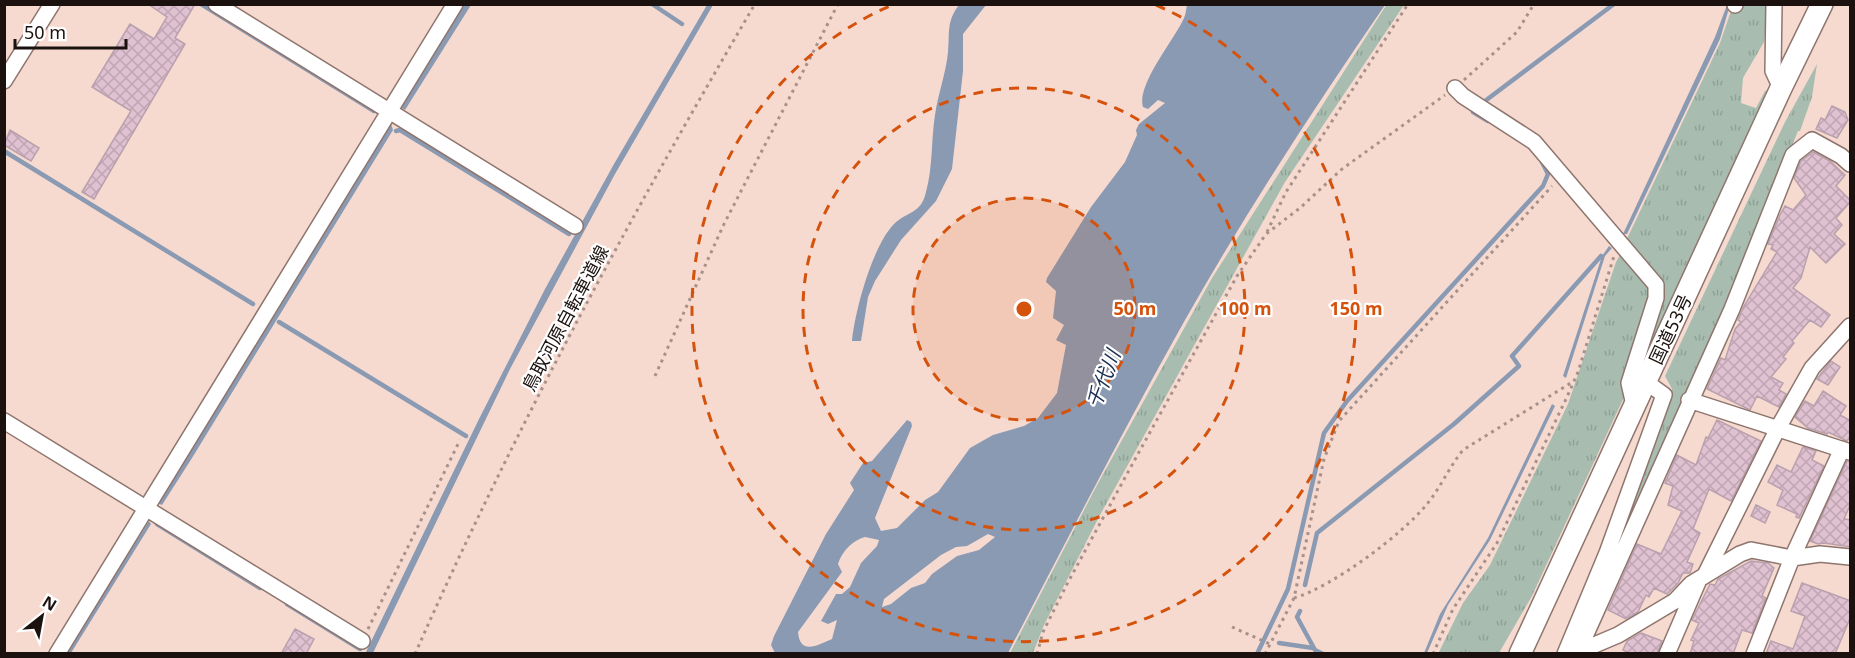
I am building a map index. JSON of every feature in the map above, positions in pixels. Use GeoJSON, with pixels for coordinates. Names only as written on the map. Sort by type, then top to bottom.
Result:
{"type":"FeatureCollection","features":[{"type":"Feature","properties":{"kind":"highway","name":"国道53号"},"geometry":{"type":"LineString","coordinates":[[1520,654],[1822,4]]}},
{"type":"Feature","properties":{"kind":"street"},"geometry":{"type":"LineString","coordinates":[[4,81],[52,4]]}},
{"type":"Feature","properties":{"kind":"street"},"geometry":{"type":"LineString","coordinates":[[216,4],[575,226]]}},
{"type":"Feature","properties":{"kind":"street"},"geometry":{"type":"LineString","coordinates":[[57,654],[454,4]]}},
{"type":"Feature","properties":{"kind":"street"},"geometry":{"type":"LineString","coordinates":[[1774,4],[1773,71],[1781,88]]}},
{"type":"Feature","properties":{"kind":"street"},"geometry":{"type":"LineString","coordinates":[[1455,88],[1463,96],[1534,142],[1656,285],[1656,298],[1629,383],[1634,405]]}},
{"type":"Feature","properties":{"kind":"street"},"geometry":{"type":"LineString","coordinates":[[1573,652],[1732,309],[1793,154],[1812,140],[1851,164]]}},
{"type":"Feature","properties":{"kind":"street"},"geometry":{"type":"LineString","coordinates":[[1667,654],[1702,576],[1778,428],[1812,368],[1851,326]]}},
{"type":"Feature","properties":{"kind":"street"},"geometry":{"type":"LineString","coordinates":[[1573,652],[1664,395],[1646,382]]}},
{"type":"Feature","properties":{"kind":"street"},"geometry":{"type":"LineString","coordinates":[[1689,400],[1846,450],[1792,558],[1754,654]]}},
{"type":"Feature","properties":{"kind":"street"},"geometry":{"type":"LineString","coordinates":[[4,421],[362,641]]}},
{"type":"Feature","properties":{"kind":"street"},"geometry":{"type":"LineString","coordinates":[[1573,652],[1628,630],[1675,601],[1702,576],[1725,561],[1751,550],[1792,558],[1820,554],[1851,557]]}},
{"type":"Feature","properties":{"kind":"path","name":"鳥取河原自転車道線"},"geometry":{"type":"LineString","coordinates":[[415,654],[456,561],[552,369],[673,144],[755,4]]}},
{"type":"Feature","properties":{"kind":"path"},"geometry":{"type":"LineString","coordinates":[[655,376],[724,224],[838,4]]}},
{"type":"Feature","properties":{"kind":"path"},"geometry":{"type":"LineString","coordinates":[[1037,654],[1040,641],[1067,584],[1237,276],[1266,234],[1286,192],[1408,4]]}},
{"type":"Feature","properties":{"kind":"path"},"geometry":{"type":"LineString","coordinates":[[1266,234],[1300,208],[1342,169],[1455,88],[1517,32],[1534,4]]}},
{"type":"Feature","properties":{"kind":"path"},"geometry":{"type":"LineString","coordinates":[[1265,654],[1294,598],[1324,459],[1339,421],[1561,176]]}},
{"type":"Feature","properties":{"kind":"path"},"geometry":{"type":"LineString","coordinates":[[1433,654],[1453,609],[1497,543],[1574,381],[1605,279],[1613,257],[1621,246]]}},
{"type":"Feature","properties":{"kind":"path"},"geometry":{"type":"LineString","coordinates":[[1294,598],[1336,580],[1409,523],[1438,489],[1450,466],[1463,450],[1574,381]]}},
{"type":"Feature","properties":{"kind":"path"},"geometry":{"type":"LineString","coordinates":[[362,641],[460,440]]}},
{"type":"Feature","properties":{"kind":"path"},"geometry":{"type":"LineString","coordinates":[[1232,627],[1270,644]]}},
{"type":"Feature","properties":{"kind":"green space"},"geometry":{"type":"Polygon","coordinates":[[[1387,4],[1404,5],[1285,182],[1100,515],[1044,625],[1033,653],[1010,653],[1097,485],[1212,278],[1387,4]]]}},
{"type":"Feature","properties":{"kind":"green space"},"geometry":{"type":"Polygon","coordinates":[[[1738,5],[1769,5],[1764,42],[1743,78],[1741,103],[1756,108],[1765,91],[1769,90],[1636,377],[1660,296],[1624,245],[1720,43],[1732,8],[1738,5]]]}},
{"type":"Feature","properties":{"kind":"green space"},"geometry":{"type":"Polygon","coordinates":[[[1817,64],[1812,97],[1800,131],[1798,131],[1718,325],[1576,639],[1670,401],[1672,389],[1665,376],[1785,122],[1817,64]]]}},
{"type":"Feature","properties":{"kind":"green space"},"geometry":{"type":"Polygon","coordinates":[[[1624,254],[1637,267],[1652,294],[1625,395],[1532,596],[1499,653],[1438,654],[1463,603],[1490,565],[1568,404],[1616,262],[1620,255],[1624,254]]]}},
{"type":"Feature","properties":{"kind":"water"},"geometry":{"type":"Polygon","coordinates":[[[463,5],[471,5],[405,110],[400,107],[463,5]]]}},
{"type":"Feature","properties":{"kind":"water"},"geometry":{"type":"Polygon","coordinates":[[[707,5],[713,5],[615,174],[510,369],[373,653],[365,654],[545,289],[614,164],[707,5]]]}},
{"type":"Feature","properties":{"kind":"water"},"geometry":{"type":"Polygon","coordinates":[[[959,5],[986,5],[963,34],[963,71],[952,169],[936,201],[901,240],[875,281],[868,297],[861,341],[852,341],[866,278],[879,246],[895,223],[917,208],[924,199],[930,173],[935,115],[947,60],[950,22],[959,5]]]}},
{"type":"Feature","properties":{"kind":"water","name":"千代川"},"geometry":{"type":"Polygon","coordinates":[[[1187,5],[1385,5],[1282,160],[1208,280],[1139,403],[1008,653],[775,653],[771,645],[774,636],[826,534],[854,490],[850,483],[863,463],[872,461],[907,420],[912,426],[875,518],[881,531],[897,528],[925,500],[938,492],[970,448],[993,435],[1024,426],[1038,418],[1057,393],[1066,345],[1056,340],[1064,325],[1053,318],[1056,291],[1046,282],[1047,278],[1091,207],[1125,162],[1137,135],[1136,130],[1139,124],[1165,103],[1158,100],[1148,109],[1143,107],[1142,98],[1151,75],[1185,16],[1187,5]],[[988,534],[967,546],[956,547],[941,555],[884,599],[882,607],[891,604],[911,588],[925,583],[932,574],[957,556],[979,550],[995,537],[988,534]],[[865,537],[852,543],[840,559],[838,564],[842,572],[798,632],[802,644],[810,647],[816,646],[832,639],[837,620],[828,624],[821,621],[836,594],[842,594],[850,587],[861,563],[877,546],[879,540],[865,537]]]}},
{"type":"Feature","properties":{"kind":"water"},"geometry":{"type":"Polygon","coordinates":[[[1727,5],[1730,5],[1720,39],[1627,234],[1623,234],[1715,37],[1727,5]]]}},
{"type":"Feature","properties":{"kind":"water"},"geometry":{"type":"Polygon","coordinates":[[[391,124],[393,130],[192,458],[162,505],[157,503],[391,124]]]}},
{"type":"Feature","properties":{"kind":"water"},"geometry":{"type":"Polygon","coordinates":[[[1609,246],[1612,248],[1605,256],[1566,378],[1563,376],[1602,256],[1609,246]]]}},
{"type":"Feature","properties":{"kind":"water"},"geometry":{"type":"Polygon","coordinates":[[[1552,404],[1555,406],[1490,540],[1448,605],[1427,653],[1424,653],[1440,614],[1488,538],[1552,404]]]}},
{"type":"Feature","properties":{"kind":"water"},"geometry":{"type":"Polygon","coordinates":[[[149,521],[151,524],[71,653],[66,653],[149,521]]]}},
{"type":"Feature","properties":{"kind":"building"},"geometry":{"type":"Polygon","coordinates":[[[148,4],[195,4],[175,38],[185,44],[94,199],[82,192],[131,111],[92,87],[130,24],[154,39],[167,17],[148,4]]]}},
{"type":"Feature","properties":{"kind":"building"},"geometry":{"type":"Polygon","coordinates":[[[1832,106],[1845,112],[1848,120],[1837,138],[1816,129],[1821,118],[1825,120],[1832,106]]]}},
{"type":"Feature","properties":{"kind":"building"},"geometry":{"type":"Polygon","coordinates":[[[10,130],[39,148],[31,161],[4,145],[10,130]]]}},
{"type":"Feature","properties":{"kind":"building"},"geometry":{"type":"Polygon","coordinates":[[[1813,152],[1830,161],[1845,175],[1836,186],[1851,201],[1836,218],[1842,225],[1834,234],[1845,244],[1826,263],[1810,247],[1801,278],[1793,288],[1830,315],[1821,327],[1810,320],[1792,341],[1794,343],[1783,357],[1786,359],[1771,377],[1783,383],[1779,390],[1786,394],[1779,407],[1757,396],[1750,410],[1707,389],[1721,358],[1725,360],[1735,329],[1741,322],[1738,320],[1744,306],[1777,252],[1771,249],[1773,245],[1768,244],[1780,215],[1785,206],[1793,210],[1806,195],[1794,178],[1801,161],[1813,152]]]}},
{"type":"Feature","properties":{"kind":"building"},"geometry":{"type":"Polygon","coordinates":[[[1831,361],[1840,367],[1828,385],[1817,379],[1831,361]]]}},
{"type":"Feature","properties":{"kind":"building"},"geometry":{"type":"Polygon","coordinates":[[[1823,391],[1846,406],[1840,415],[1851,421],[1851,435],[1847,441],[1828,432],[1827,434],[1808,428],[1795,417],[1805,401],[1814,406],[1823,391]]]}},
{"type":"Feature","properties":{"kind":"building"},"geometry":{"type":"Polygon","coordinates":[[[1717,420],[1761,441],[1731,501],[1709,489],[1693,529],[1700,533],[1687,562],[1693,564],[1690,573],[1683,573],[1678,583],[1667,594],[1654,588],[1649,597],[1646,595],[1638,612],[1626,619],[1608,610],[1637,544],[1661,554],[1682,511],[1668,505],[1673,486],[1665,483],[1677,455],[1696,465],[1706,437],[1708,438],[1717,420]]]}},
{"type":"Feature","properties":{"kind":"building"},"geometry":{"type":"Polygon","coordinates":[[[1803,447],[1816,451],[1812,460],[1824,466],[1799,518],[1796,517],[1797,514],[1777,505],[1783,490],[1768,482],[1777,465],[1791,472],[1803,447]]]}},
{"type":"Feature","properties":{"kind":"building"},"geometry":{"type":"Polygon","coordinates":[[[1847,461],[1851,462],[1851,503],[1844,519],[1851,520],[1851,547],[1818,544],[1810,541],[1847,461]]]}},
{"type":"Feature","properties":{"kind":"building"},"geometry":{"type":"Polygon","coordinates":[[[1756,505],[1770,512],[1765,523],[1751,516],[1756,505]]]}},
{"type":"Feature","properties":{"kind":"building"},"geometry":{"type":"Polygon","coordinates":[[[1751,561],[1768,563],[1774,568],[1762,596],[1766,598],[1752,633],[1742,630],[1733,654],[1690,654],[1694,641],[1691,640],[1699,623],[1692,620],[1710,584],[1715,585],[1718,579],[1751,561]]]}},
{"type":"Feature","properties":{"kind":"building"},"geometry":{"type":"Polygon","coordinates":[[[1802,583],[1851,601],[1851,616],[1835,654],[1766,654],[1771,641],[1793,649],[1805,616],[1791,611],[1802,583]]]}},
{"type":"Feature","properties":{"kind":"building"},"geometry":{"type":"Polygon","coordinates":[[[295,629],[314,639],[306,654],[281,654],[295,629]]]}},
{"type":"Feature","properties":{"kind":"building"},"geometry":{"type":"Polygon","coordinates":[[[1641,633],[1662,641],[1657,654],[1631,654],[1623,650],[1627,641],[1641,633]]]}},
{"type":"Feature","properties":{"kind":"waterway"},"geometry":{"type":"LineString","coordinates":[[201,4],[374,111]]}},
{"type":"Feature","properties":{"kind":"waterway"},"geometry":{"type":"LineString","coordinates":[[652,4],[682,24]]}},
{"type":"Feature","properties":{"kind":"waterway"},"geometry":{"type":"LineString","coordinates":[[1485,101],[1614,4]]}},
{"type":"Feature","properties":{"kind":"waterway"},"geometry":{"type":"LineString","coordinates":[[1473,112],[1488,121]]}},
{"type":"Feature","properties":{"kind":"waterway"},"geometry":{"type":"LineString","coordinates":[[396,131],[400,130],[569,234]]}},
{"type":"Feature","properties":{"kind":"waterway"},"geometry":{"type":"LineString","coordinates":[[4,151],[253,304]]}},
{"type":"Feature","properties":{"kind":"waterway"},"geometry":{"type":"LineString","coordinates":[[1257,654],[1288,589],[1324,433],[1347,401],[1543,186],[1548,174],[1542,162]]}},
{"type":"Feature","properties":{"kind":"waterway"},"geometry":{"type":"LineString","coordinates":[[1305,585],[1317,533],[1454,424],[1519,366],[1512,356],[1601,256]]}},
{"type":"Feature","properties":{"kind":"waterway"},"geometry":{"type":"LineString","coordinates":[[279,322],[466,436]]}},
{"type":"Feature","properties":{"kind":"waterway"},"geometry":{"type":"LineString","coordinates":[[157,524],[260,588]]}},
{"type":"Feature","properties":{"kind":"waterway"},"geometry":{"type":"LineString","coordinates":[[287,604],[360,649]]}},
{"type":"Feature","properties":{"kind":"waterway"},"geometry":{"type":"LineString","coordinates":[[1300,611],[1297,617],[1315,650],[1323,654]]}},
{"type":"Feature","properties":{"kind":"waterway"},"geometry":{"type":"LineString","coordinates":[[1279,643],[1313,648]]}}]}
